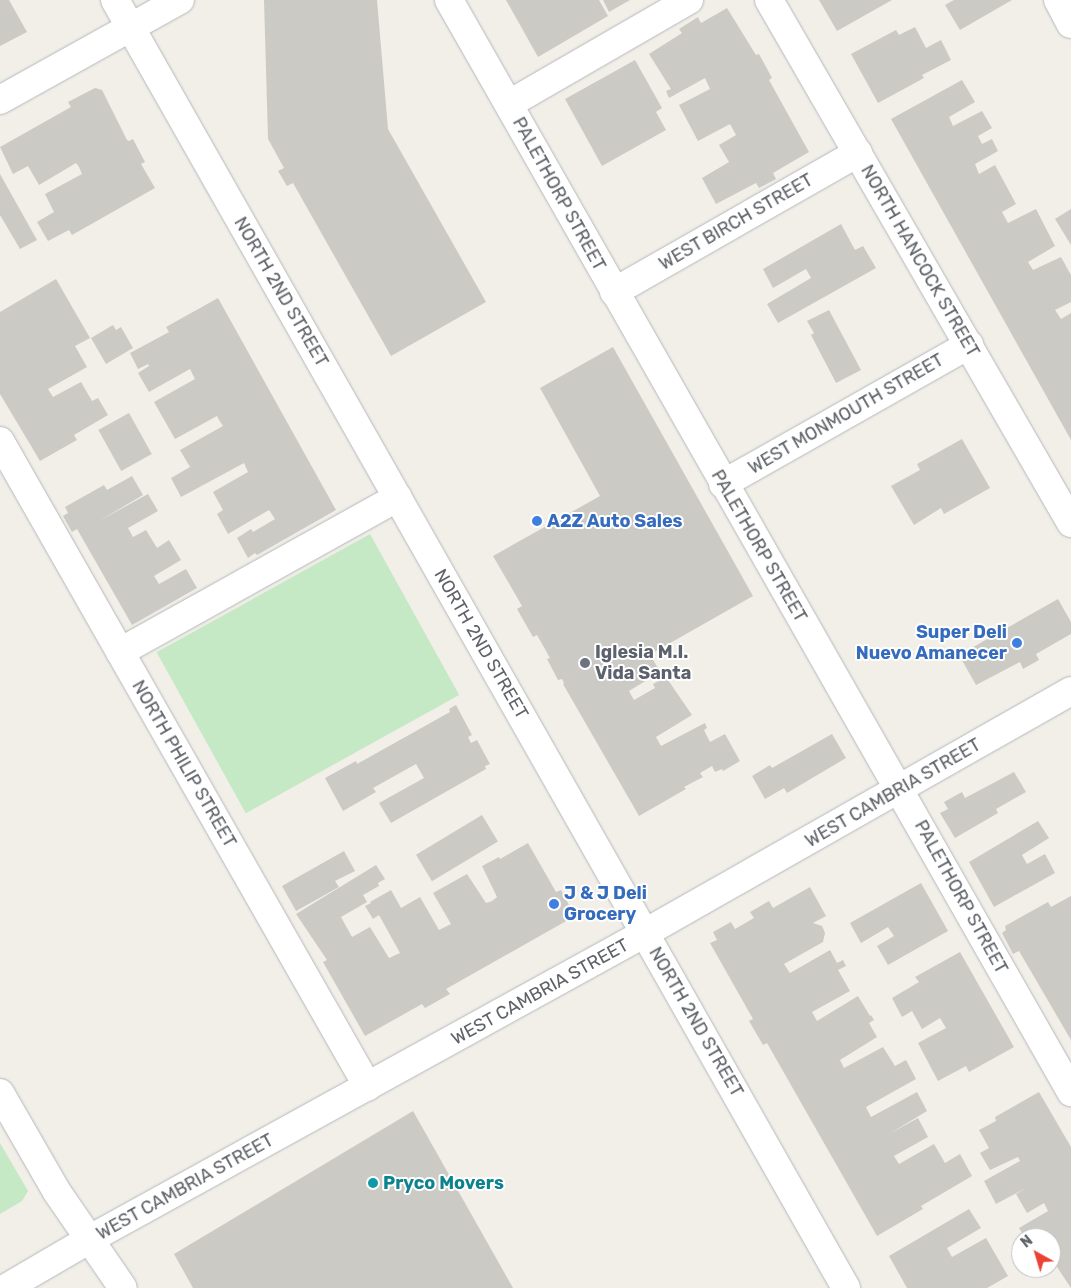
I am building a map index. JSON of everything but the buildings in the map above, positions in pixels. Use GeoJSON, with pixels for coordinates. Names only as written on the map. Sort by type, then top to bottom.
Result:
{"type":"FeatureCollection","features":[{"type":"Feature","properties":{"kind":"street","name":"NORTH 2ND STREET"},"geometry":{"type":"LineString","coordinates":[[115,0],[846,1288]]}},
{"type":"Feature","properties":{"kind":"street"},"geometry":{"type":"LineString","coordinates":[[0,100],[180,0]]}},
{"type":"Feature","properties":{"kind":"street","name":"PALETHORP STREET"},"geometry":{"type":"LineString","coordinates":[[449,0],[1071,1092]]}},
{"type":"Feature","properties":{"kind":"street"},"geometry":{"type":"LineString","coordinates":[[509,104],[689,0]]}},
{"type":"Feature","properties":{"kind":"street","name":"NORTH HANCOCK STREET"},"geometry":{"type":"LineString","coordinates":[[769,0],[1071,523]]}},
{"type":"Feature","properties":{"kind":"street"},"geometry":{"type":"LineString","coordinates":[[1058,0],[1071,24]]}},
{"type":"Feature","properties":{"kind":"street","name":"WEST BIRCH STREET"},"geometry":{"type":"LineString","coordinates":[[614,292],[858,153]]}},
{"type":"Feature","properties":{"kind":"street","name":"WEST MONMOUTH STREET"},"geometry":{"type":"LineString","coordinates":[[723,484],[969,344]]}},
{"type":"Feature","properties":{"kind":"street","name":"NORTH PHILIP STREET"},"geometry":{"type":"LineString","coordinates":[[0,441],[368,1087]]}},
{"type":"Feature","properties":{"kind":"street"},"geometry":{"type":"LineString","coordinates":[[120,652],[398,497]]}},
{"type":"Feature","properties":{"kind":"street","name":"WEST CAMBRIA STREET"},"geometry":{"type":"LineString","coordinates":[[6,1288],[645,933],[1071,691]]}},
{"type":"Feature","properties":{"kind":"street"},"geometry":{"type":"LineString","coordinates":[[0,1093],[57,1192],[123,1288]]}},
{"type":"Feature","properties":{"kind":"green space"},"geometry":{"type":"Polygon","coordinates":[[[370,534],[459,695],[246,813],[157,652],[370,534]]]}},
{"type":"Feature","properties":{"kind":"green space"},"geometry":{"type":"Polygon","coordinates":[[[0,1143],[28,1191],[22,1201],[0,1214],[0,1143]]]}},
{"type":"Feature","properties":{"kind":"place","name":"A2Z Auto Sales"},"geometry":{"type":"Point","coordinates":[537,521]}},
{"type":"Feature","properties":{"kind":"place","name":"Super Deli Nuevo Amanecer"},"geometry":{"type":"Point","coordinates":[1017,643]}},
{"type":"Feature","properties":{"kind":"place","name":"Iglesia M.I. Vida Santa"},"geometry":{"type":"Point","coordinates":[585,663]}},
{"type":"Feature","properties":{"kind":"place","name":"J & J Deli Grocery"},"geometry":{"type":"Point","coordinates":[554,904]}},
{"type":"Feature","properties":{"kind":"place","name":"Pryco Movers"},"geometry":{"type":"Point","coordinates":[373,1183]}}]}
